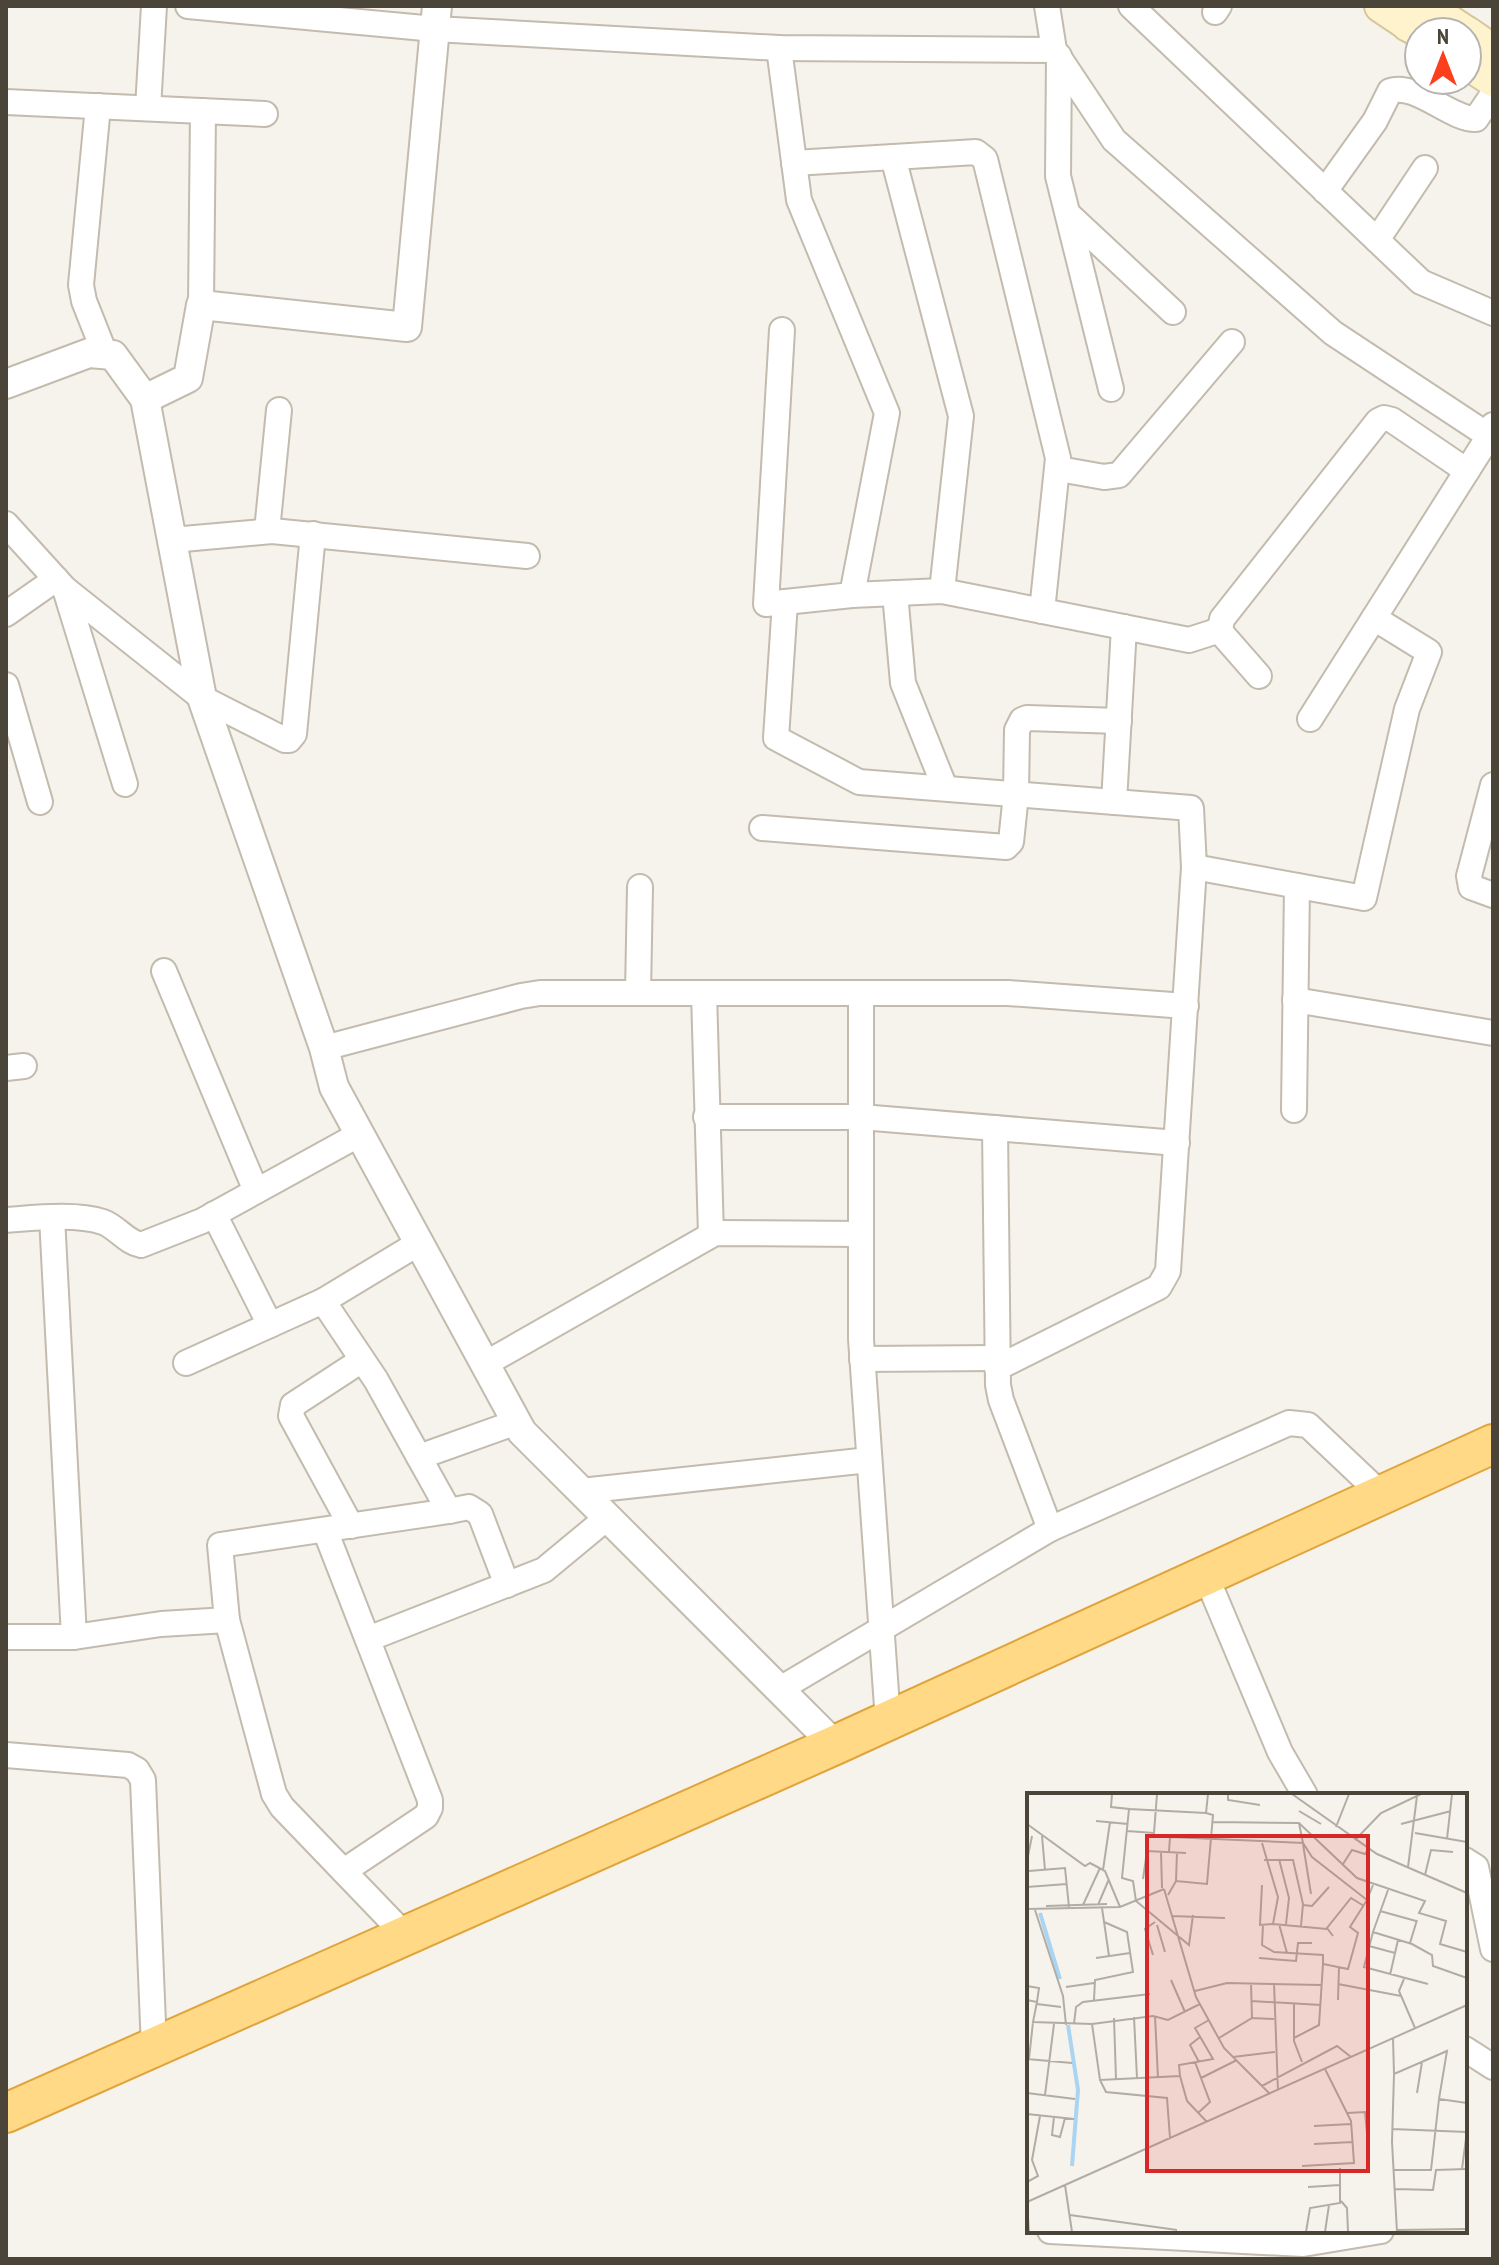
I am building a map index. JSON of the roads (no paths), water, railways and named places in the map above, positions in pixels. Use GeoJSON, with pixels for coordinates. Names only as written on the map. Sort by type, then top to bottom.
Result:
{"type":"FeatureCollection","features":[{"type":"Feature","properties":{"kind":"highway"},"geometry":{"type":"LineString","coordinates":[[6,2113],[835,1745],[1493,1444]]}},
{"type":"Feature","properties":{"kind":"main road"},"geometry":{"type":"LineString","coordinates":[[1381,6],[1406,16]]}},
{"type":"Feature","properties":{"kind":"street"},"geometry":{"type":"LineString","coordinates":[[148,108],[154,6]]}},
{"type":"Feature","properties":{"kind":"street"},"geometry":{"type":"LineString","coordinates":[[188,6],[436,17],[779,48],[1057,53]]}},
{"type":"Feature","properties":{"kind":"street"},"geometry":{"type":"LineString","coordinates":[[1047,6],[1057,53],[1057,165],[1111,389]]}},
{"type":"Feature","properties":{"kind":"street"},"geometry":{"type":"LineString","coordinates":[[1131,6],[1421,282],[1493,313]]}},
{"type":"Feature","properties":{"kind":"street"},"geometry":{"type":"LineString","coordinates":[[201,305],[407,327],[436,17]]}},
{"type":"Feature","properties":{"kind":"street"},"geometry":{"type":"LineString","coordinates":[[779,48],[799,200],[887,413],[852,595]]}},
{"type":"Feature","properties":{"kind":"street"},"geometry":{"type":"LineString","coordinates":[[1057,53],[1114,140],[1333,333],[1491,430],[1310,719]]}},
{"type":"Feature","properties":{"kind":"street"},"geometry":{"type":"LineString","coordinates":[[1325,191],[1375,121],[1390,91],[1401,89],[1469,119],[1476,119],[1493,94]]}},
{"type":"Feature","properties":{"kind":"street"},"geometry":{"type":"LineString","coordinates":[[6,102],[265,114]]}},
{"type":"Feature","properties":{"kind":"street"},"geometry":{"type":"LineString","coordinates":[[98,106],[81,285],[84,301],[109,354],[145,399],[202,698],[324,1048],[334,1087],[522,1432],[835,1745]]}},
{"type":"Feature","properties":{"kind":"street"},"geometry":{"type":"LineString","coordinates":[[145,399],[188,378],[201,305],[203,111]]}},
{"type":"Feature","properties":{"kind":"street"},"geometry":{"type":"LineString","coordinates":[[794,163],[976,152],[985,159],[1059,469],[1042,611]]}},
{"type":"Feature","properties":{"kind":"street"},"geometry":{"type":"LineString","coordinates":[[893,157],[961,416],[942,591]]}},
{"type":"Feature","properties":{"kind":"street"},"geometry":{"type":"LineString","coordinates":[[1377,240],[1425,168]]}},
{"type":"Feature","properties":{"kind":"street"},"geometry":{"type":"LineString","coordinates":[[1068,214],[1173,312]]}},
{"type":"Feature","properties":{"kind":"street"},"geometry":{"type":"LineString","coordinates":[[782,330],[766,604],[852,595],[942,591],[1189,640],[1220,630]]}},
{"type":"Feature","properties":{"kind":"street"},"geometry":{"type":"LineString","coordinates":[[1059,469],[1104,477],[1119,475],[1232,342]]}},
{"type":"Feature","properties":{"kind":"street"},"geometry":{"type":"LineString","coordinates":[[6,384],[89,353],[109,354]]}},
{"type":"Feature","properties":{"kind":"street"},"geometry":{"type":"LineString","coordinates":[[6,405],[87,370],[109,354]]}},
{"type":"Feature","properties":{"kind":"street"},"geometry":{"type":"LineString","coordinates":[[267,531],[279,410]]}},
{"type":"Feature","properties":{"kind":"street"},"geometry":{"type":"LineString","coordinates":[[1220,630],[1222,619],[1378,421],[1384,418],[1392,420],[1467,471]]}},
{"type":"Feature","properties":{"kind":"street"},"geometry":{"type":"LineString","coordinates":[[6,524],[61,584],[202,698],[285,740],[292,738],[313,534]]}},
{"type":"Feature","properties":{"kind":"street"},"geometry":{"type":"LineString","coordinates":[[172,540],[267,531],[527,556]]}},
{"type":"Feature","properties":{"kind":"street"},"geometry":{"type":"LineString","coordinates":[[6,614],[61,584]]}},
{"type":"Feature","properties":{"kind":"street"},"geometry":{"type":"LineString","coordinates":[[61,584],[125,784]]}},
{"type":"Feature","properties":{"kind":"street"},"geometry":{"type":"LineString","coordinates":[[895,593],[903,683],[945,788]]}},
{"type":"Feature","properties":{"kind":"street"},"geometry":{"type":"LineString","coordinates":[[785,602],[776,738],[859,782],[1191,808],[1194,867],[1165,1280],[1159,1287],[997,1363],[862,1359]]}},
{"type":"Feature","properties":{"kind":"street"},"geometry":{"type":"LineString","coordinates":[[1194,867],[1364,898],[1407,709],[1429,652],[1374,618]]}},
{"type":"Feature","properties":{"kind":"street"},"geometry":{"type":"LineString","coordinates":[[1114,802],[1124,627]]}},
{"type":"Feature","properties":{"kind":"street"},"geometry":{"type":"LineString","coordinates":[[1220,630],[1259,676]]}},
{"type":"Feature","properties":{"kind":"street"},"geometry":{"type":"LineString","coordinates":[[6,685],[40,802]]}},
{"type":"Feature","properties":{"kind":"street"},"geometry":{"type":"LineString","coordinates":[[762,828],[1006,847],[1011,842],[1016,794],[1017,730],[1022,720],[1119,721]]}},
{"type":"Feature","properties":{"kind":"street"},"geometry":{"type":"LineString","coordinates":[[1493,785],[1469,876],[1471,887],[1493,895]]}},
{"type":"Feature","properties":{"kind":"street"},"geometry":{"type":"LineString","coordinates":[[1294,1110],[1297,886]]}},
{"type":"Feature","properties":{"kind":"street"},"geometry":{"type":"LineString","coordinates":[[638,993],[640,887]]}},
{"type":"Feature","properties":{"kind":"street"},"geometry":{"type":"LineString","coordinates":[[164,971],[256,1191]]}},
{"type":"Feature","properties":{"kind":"street"},"geometry":{"type":"LineString","coordinates":[[704,993],[711,1235]]}},
{"type":"Feature","properties":{"kind":"street"},"geometry":{"type":"LineString","coordinates":[[861,993],[862,1359],[888,1721]]}},
{"type":"Feature","properties":{"kind":"street"},"geometry":{"type":"LineString","coordinates":[[324,1048],[531,994],[1020,993],[1186,1006]]}},
{"type":"Feature","properties":{"kind":"street"},"geometry":{"type":"LineString","coordinates":[[1295,1000],[1493,1033]]}},
{"type":"Feature","properties":{"kind":"street"},"geometry":{"type":"LineString","coordinates":[[706,1117],[861,1117],[1177,1143]]}},
{"type":"Feature","properties":{"kind":"street"},"geometry":{"type":"LineString","coordinates":[[995,1128],[997,1363],[1001,1400],[1050,1529]]}},
{"type":"Feature","properties":{"kind":"street"},"geometry":{"type":"LineString","coordinates":[[6,1220],[52,1217],[107,1223],[141,1245],[214,1214],[360,1134]]}},
{"type":"Feature","properties":{"kind":"street"},"geometry":{"type":"LineString","coordinates":[[214,1214],[270,1325]]}},
{"type":"Feature","properties":{"kind":"street"},"geometry":{"type":"LineString","coordinates":[[52,1217],[74,1637]]}},
{"type":"Feature","properties":{"kind":"street"},"geometry":{"type":"LineString","coordinates":[[485,1364],[711,1235],[721,1232],[861,1234]]}},
{"type":"Feature","properties":{"kind":"street"},"geometry":{"type":"LineString","coordinates":[[186,1363],[323,1301],[419,1243]]}},
{"type":"Feature","properties":{"kind":"street"},"geometry":{"type":"LineString","coordinates":[[323,1301],[362,1360],[449,1511]]}},
{"type":"Feature","properties":{"kind":"street"},"geometry":{"type":"LineString","coordinates":[[351,1526],[290,1410],[362,1360]]}},
{"type":"Feature","properties":{"kind":"street"},"geometry":{"type":"LineString","coordinates":[[419,1457],[517,1422]]}},
{"type":"Feature","properties":{"kind":"street"},"geometry":{"type":"LineString","coordinates":[[780,1689],[1050,1529],[1296,1422],[1308,1425],[1382,1495]]}},
{"type":"Feature","properties":{"kind":"street"},"geometry":{"type":"LineString","coordinates":[[581,1491],[869,1460]]}},
{"type":"Feature","properties":{"kind":"street"},"geometry":{"type":"LineString","coordinates":[[405,1935],[282,1807],[274,1794],[216,1621],[220,1545],[469,1507],[480,1514],[507,1585]]}},
{"type":"Feature","properties":{"kind":"street"},"geometry":{"type":"LineString","coordinates":[[368,1639],[552,1565],[608,1517]]}},
{"type":"Feature","properties":{"kind":"street"},"geometry":{"type":"LineString","coordinates":[[325,1530],[428,1793],[430,1808],[426,1816],[344,1871]]}},
{"type":"Feature","properties":{"kind":"street"},"geometry":{"type":"LineString","coordinates":[[1206,1576],[1280,1752],[1304,1793]]}},
{"type":"Feature","properties":{"kind":"street"},"geometry":{"type":"LineString","coordinates":[[6,1637],[74,1637],[161,1624],[216,1621]]}},
{"type":"Feature","properties":{"kind":"street"},"geometry":{"type":"LineString","coordinates":[[6,1755],[128,1765],[137,1770],[143,1780],[154,2048]]}},
{"type":"Feature","properties":{"kind":"street"},"geometry":{"type":"LineString","coordinates":[[1467,1861],[1476,1867],[1493,1949]]}},
{"type":"Feature","properties":{"kind":"street"},"geometry":{"type":"LineString","coordinates":[[1467,2050],[1493,2067]]}},
{"type":"Feature","properties":{"kind":"street"},"geometry":{"type":"LineString","coordinates":[[1074,2233],[1304,2252],[1374,2233]]}}]}
